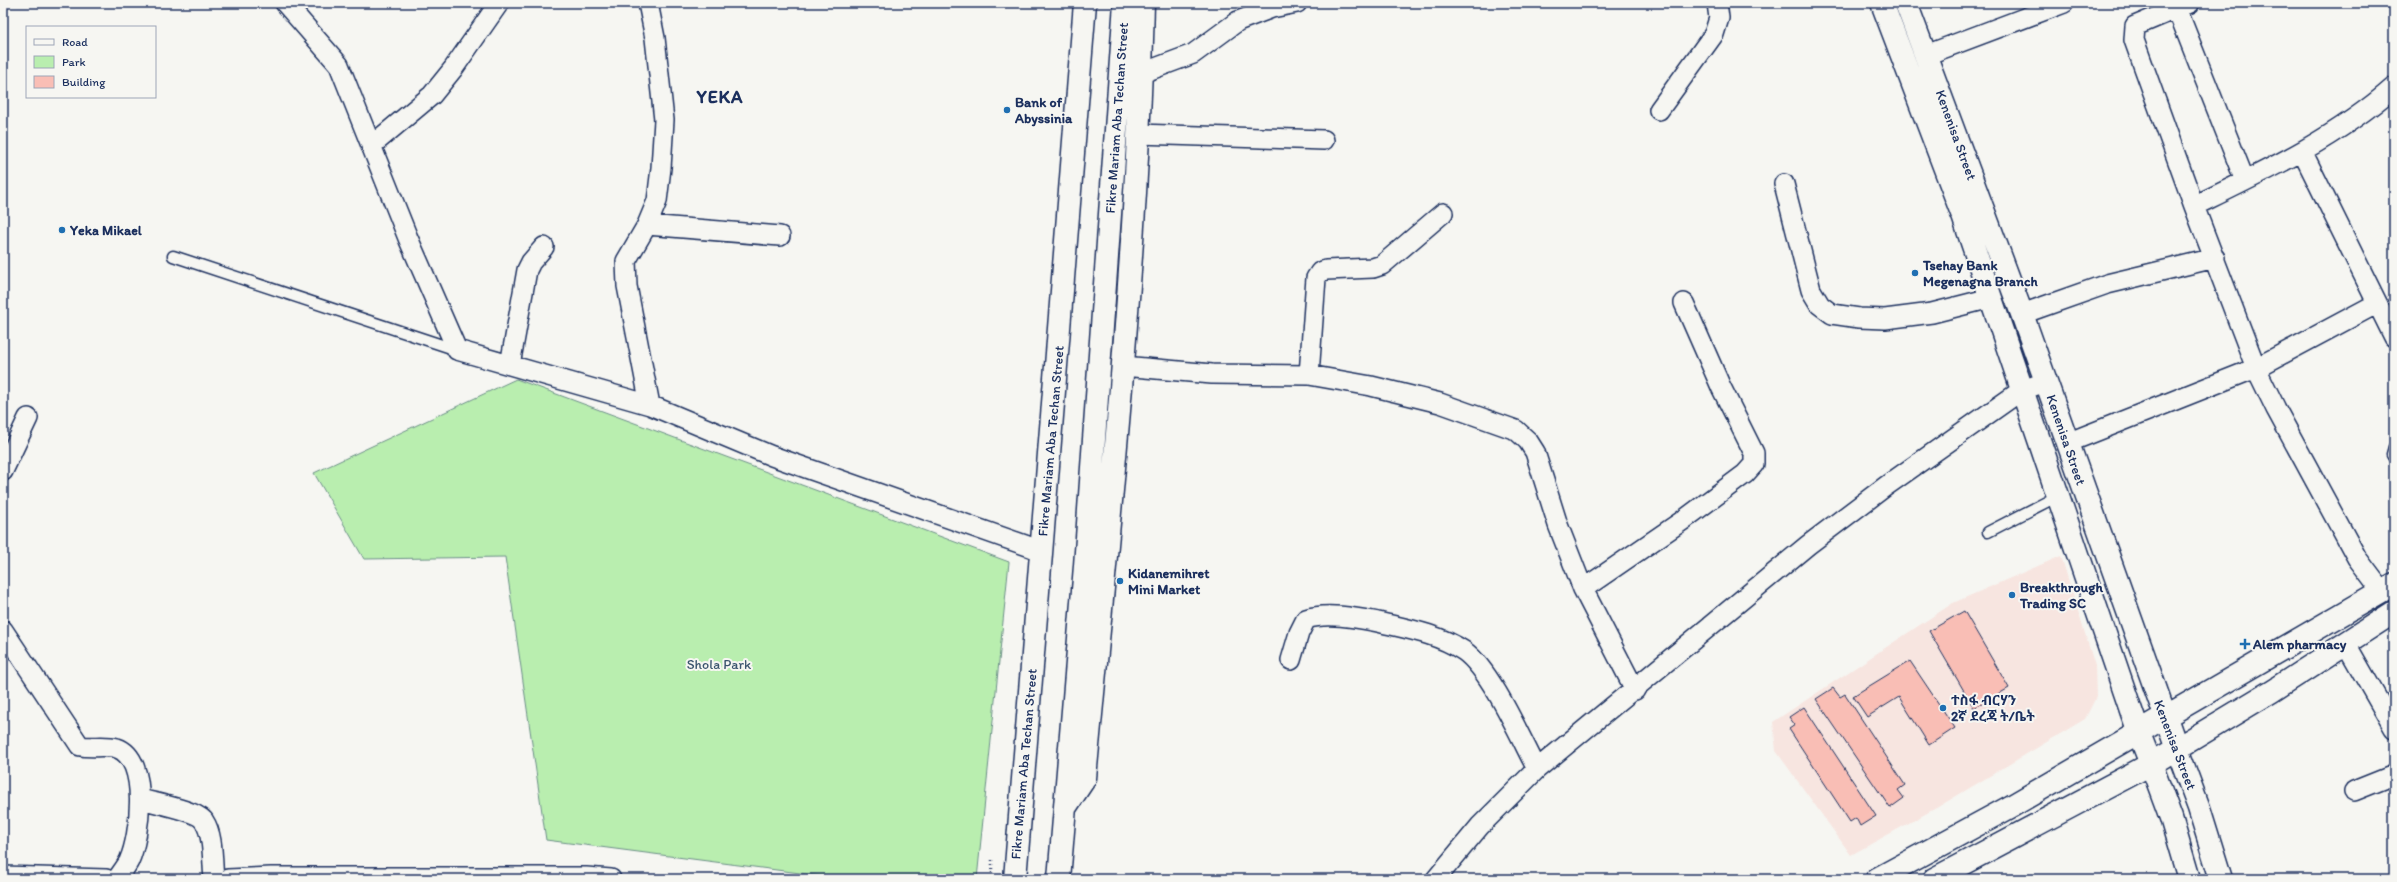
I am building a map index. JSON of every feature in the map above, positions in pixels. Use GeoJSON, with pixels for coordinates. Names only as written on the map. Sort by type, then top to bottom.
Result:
{"type":"FeatureCollection","features":[{"type":"Feature","properties":{"kind":"main road","name":"Fikre Mariam Aba Techan Street"},"geometry":{"type":"LineString","coordinates":[[1015,879],[1085,3]]}},
{"type":"Feature","properties":{"kind":"main road","name":"Fikre Mariam Aba Techan Street"},"geometry":{"type":"LineString","coordinates":[[1059,879],[1085,566],[1125,3]]}},
{"type":"Feature","properties":{"kind":"main road"},"geometry":{"type":"LineString","coordinates":[[1064,809],[1085,778],[1124,366],[1142,73],[1143,3]]}},
{"type":"Feature","properties":{"kind":"main road","name":"Kenenisa Street"},"geometry":{"type":"LineString","coordinates":[[1882,3],[1963,216],[2138,731],[2171,818],[2189,879]]}},
{"type":"Feature","properties":{"kind":"main road","name":"Kenenisa Street"},"geometry":{"type":"LineString","coordinates":[[1906,3],[2022,314],[2164,716],[2199,808],[2221,879]]}},
{"type":"Feature","properties":{"kind":"main road"},"geometry":{"type":"LineString","coordinates":[[1963,216],[1984,209]]}},
{"type":"Feature","properties":{"kind":"main road"},"geometry":{"type":"LineString","coordinates":[[1876,879],[2010,807],[2164,716],[2255,666],[2381,588],[2385,576],[2394,571]]}},
{"type":"Feature","properties":{"kind":"main road"},"geometry":{"type":"LineString","coordinates":[[1934,879],[2151,764],[2391,616]]}},
{"type":"Feature","properties":{"kind":"main road"},"geometry":{"type":"LineString","coordinates":[[1940,845],[1954,868]]}},
{"type":"Feature","properties":{"kind":"street"},"geometry":{"type":"LineString","coordinates":[[285,3],[339,65],[408,238],[457,350],[650,406],[772,456],[1042,551]]}},
{"type":"Feature","properties":{"kind":"street"},"geometry":{"type":"LineString","coordinates":[[372,146],[432,95],[453,69],[499,3]]}},
{"type":"Feature","properties":{"kind":"street"},"geometry":{"type":"LineString","coordinates":[[648,3],[664,120],[657,201],[647,225],[626,261],[629,293],[650,406]]}},
{"type":"Feature","properties":{"kind":"street"},"geometry":{"type":"LineString","coordinates":[[1142,73],[1193,54],[1238,21],[1271,6],[1297,3]]}},
{"type":"Feature","properties":{"kind":"street"},"geometry":{"type":"LineString","coordinates":[[1659,110],[1714,34],[1719,18],[1717,3]]}},
{"type":"Feature","properties":{"kind":"street"},"geometry":{"type":"LineString","coordinates":[[1926,55],[2052,5]]}},
{"type":"Feature","properties":{"kind":"street"},"geometry":{"type":"LineString","coordinates":[[2245,181],[2183,6],[2136,26],[2134,40],[2194,206],[2256,368],[2276,409],[2357,558],[2381,588]]}},
{"type":"Feature","properties":{"kind":"street"},"geometry":{"type":"LineString","coordinates":[[2194,206],[2302,151],[2346,125],[2394,87]]}},
{"type":"Feature","properties":{"kind":"street"},"geometry":{"type":"LineString","coordinates":[[1138,134],[1324,140]]}},
{"type":"Feature","properties":{"kind":"street"},"geometry":{"type":"LineString","coordinates":[[2302,151],[2376,304],[2392,330]]}},
{"type":"Feature","properties":{"kind":"street"},"geometry":{"type":"LineString","coordinates":[[1784,184],[1811,290],[1820,305],[1832,314],[1859,318],[1885,319],[1932,312],[1991,298]]}},
{"type":"Feature","properties":{"kind":"street"},"geometry":{"type":"LineString","coordinates":[[1309,375],[1316,278],[1320,272],[1382,265],[1443,213]]}},
{"type":"Feature","properties":{"kind":"street"},"geometry":{"type":"LineString","coordinates":[[647,225],[780,236]]}},
{"type":"Feature","properties":{"kind":"street"},"geometry":{"type":"LineString","coordinates":[[510,365],[527,270],[531,262],[544,247]]}},
{"type":"Feature","properties":{"kind":"street"},"geometry":{"type":"LineString","coordinates":[[2022,314],[2107,284],[2215,258]]}},
{"type":"Feature","properties":{"kind":"street"},"geometry":{"type":"LineString","coordinates":[[1583,589],[1682,521],[1745,474],[1754,464],[1754,453],[1721,387],[1684,304]]}},
{"type":"Feature","properties":{"kind":"street"},"geometry":{"type":"LineString","coordinates":[[2067,442],[2256,368],[2376,304]]}},
{"type":"Feature","properties":{"kind":"street"},"geometry":{"type":"LineString","coordinates":[[1124,366],[1212,374],[1309,375],[1370,386],[1440,403],[1516,430],[1528,441],[1534,452],[1558,525],[1583,589],[1635,690]]}},
{"type":"Feature","properties":{"kind":"street"},"geometry":{"type":"LineString","coordinates":[[1436,879],[1480,826],[1537,769],[1635,690],[1808,544],[1886,486],[2022,390],[2046,382]]}},
{"type":"Feature","properties":{"kind":"street"},"geometry":{"type":"LineString","coordinates":[[3,472],[28,418]]}},
{"type":"Feature","properties":{"kind":"street"},"geometry":{"type":"LineString","coordinates":[[1291,660],[1299,633],[1306,619],[1317,616],[1368,620],[1421,632],[1442,639],[1465,652],[1480,669],[1502,700],[1537,769]]}},
{"type":"Feature","properties":{"kind":"street"},"geometry":{"type":"LineString","coordinates":[[3,630],[9,654],[80,746],[117,748],[126,754],[137,775],[141,799],[130,860],[118,879]]}},
{"type":"Feature","properties":{"kind":"street"},"geometry":{"type":"LineString","coordinates":[[2346,644],[2394,728]]}},
{"type":"Feature","properties":{"kind":"street"},"geometry":{"type":"LineString","coordinates":[[2354,792],[2394,776]]}},
{"type":"Feature","properties":{"kind":"street"},"geometry":{"type":"LineString","coordinates":[[141,799],[194,814],[204,821],[209,837],[214,879]]}},
{"type":"Feature","properties":{"kind":"street"},"geometry":{"type":"LineString","coordinates":[[3,876],[106,879]]}},
{"type":"Feature","properties":{"kind":"street"},"geometry":{"type":"LineString","coordinates":[[228,879],[586,877],[611,879]]}},
{"type":"Feature","properties":{"kind":"lane"},"geometry":{"type":"LineString","coordinates":[[174,256],[457,350]]}},
{"type":"Feature","properties":{"kind":"lane"},"geometry":{"type":"LineString","coordinates":[[2394,447],[2392,454],[2394,457]]}},
{"type":"Feature","properties":{"kind":"lane"},"geometry":{"type":"LineString","coordinates":[[1988,532],[2058,496]]}},
{"type":"Feature","properties":{"kind":"path"},"geometry":{"type":"LineString","coordinates":[[992,860],[992,879]]}},
{"type":"Feature","properties":{"kind":"shaded area","name":"ተስፋ ብርሃን 2ኛ ደረጃ ት/ቤት"},"geometry":{"type":"Polygon","coordinates":[[[2061,556],[2095,666],[2096,697],[2085,719],[1938,807],[1851,855],[1776,751],[1773,722],[1953,603],[2061,556]]]}},
{"type":"Feature","properties":{"kind":"green space","name":"Shola Park"},"geometry":{"type":"Polygon","coordinates":[[[516,379],[1009,562],[977,879],[846,879],[546,840],[505,557],[364,559],[314,473],[516,379]]]}},
{"type":"Feature","properties":{"kind":"building"},"geometry":{"type":"Polygon","coordinates":[[[1964,611],[2009,688],[1974,708],[1929,631],[1964,611]]]}},
{"type":"Feature","properties":{"kind":"building"},"geometry":{"type":"Polygon","coordinates":[[[1910,661],[1955,728],[1929,745],[1899,697],[1867,717],[1853,696],[1910,661]]]}},
{"type":"Feature","properties":{"kind":"building"},"geometry":{"type":"Polygon","coordinates":[[[1833,688],[1840,697],[1845,694],[1905,785],[1898,790],[1904,798],[1890,808],[1816,699],[1833,688]]]}},
{"type":"Feature","properties":{"kind":"building"},"geometry":{"type":"Polygon","coordinates":[[[1804,707],[1876,816],[1860,826],[1856,818],[1850,822],[1789,729],[1795,725],[1789,717],[1804,707]]]}},
{"type":"Feature","properties":{"kind":"place","name":"Bank of Abyssinia"},"geometry":{"type":"Point","coordinates":[1007,110]}},
{"type":"Feature","properties":{"kind":"place","name":"Yeka Mikael"},"geometry":{"type":"Point","coordinates":[62,230]}},
{"type":"Feature","properties":{"kind":"place","name":"Tsehay Bank Megenagna Branch"},"geometry":{"type":"Point","coordinates":[1915,273]}},
{"type":"Feature","properties":{"kind":"place","name":"Kidanemihret Mini Market"},"geometry":{"type":"Point","coordinates":[1120,581]}},
{"type":"Feature","properties":{"kind":"place","name":"Breakthrough Trading SC"},"geometry":{"type":"Point","coordinates":[2012,595]}},
{"type":"Feature","properties":{"kind":"place","name":"Alem pharmacy"},"geometry":{"type":"Point","coordinates":[2245,644]}},
{"type":"Feature","properties":{"kind":"place","name":"ተስፋ ብርሃን 2ኛ ደረጃ ት/ቤት"},"geometry":{"type":"Point","coordinates":[1943,708]}},
{"type":"Feature","properties":{"kind":"district","name":"YEKA"},"geometry":{"type":"Point","coordinates":[720,97]}}]}
